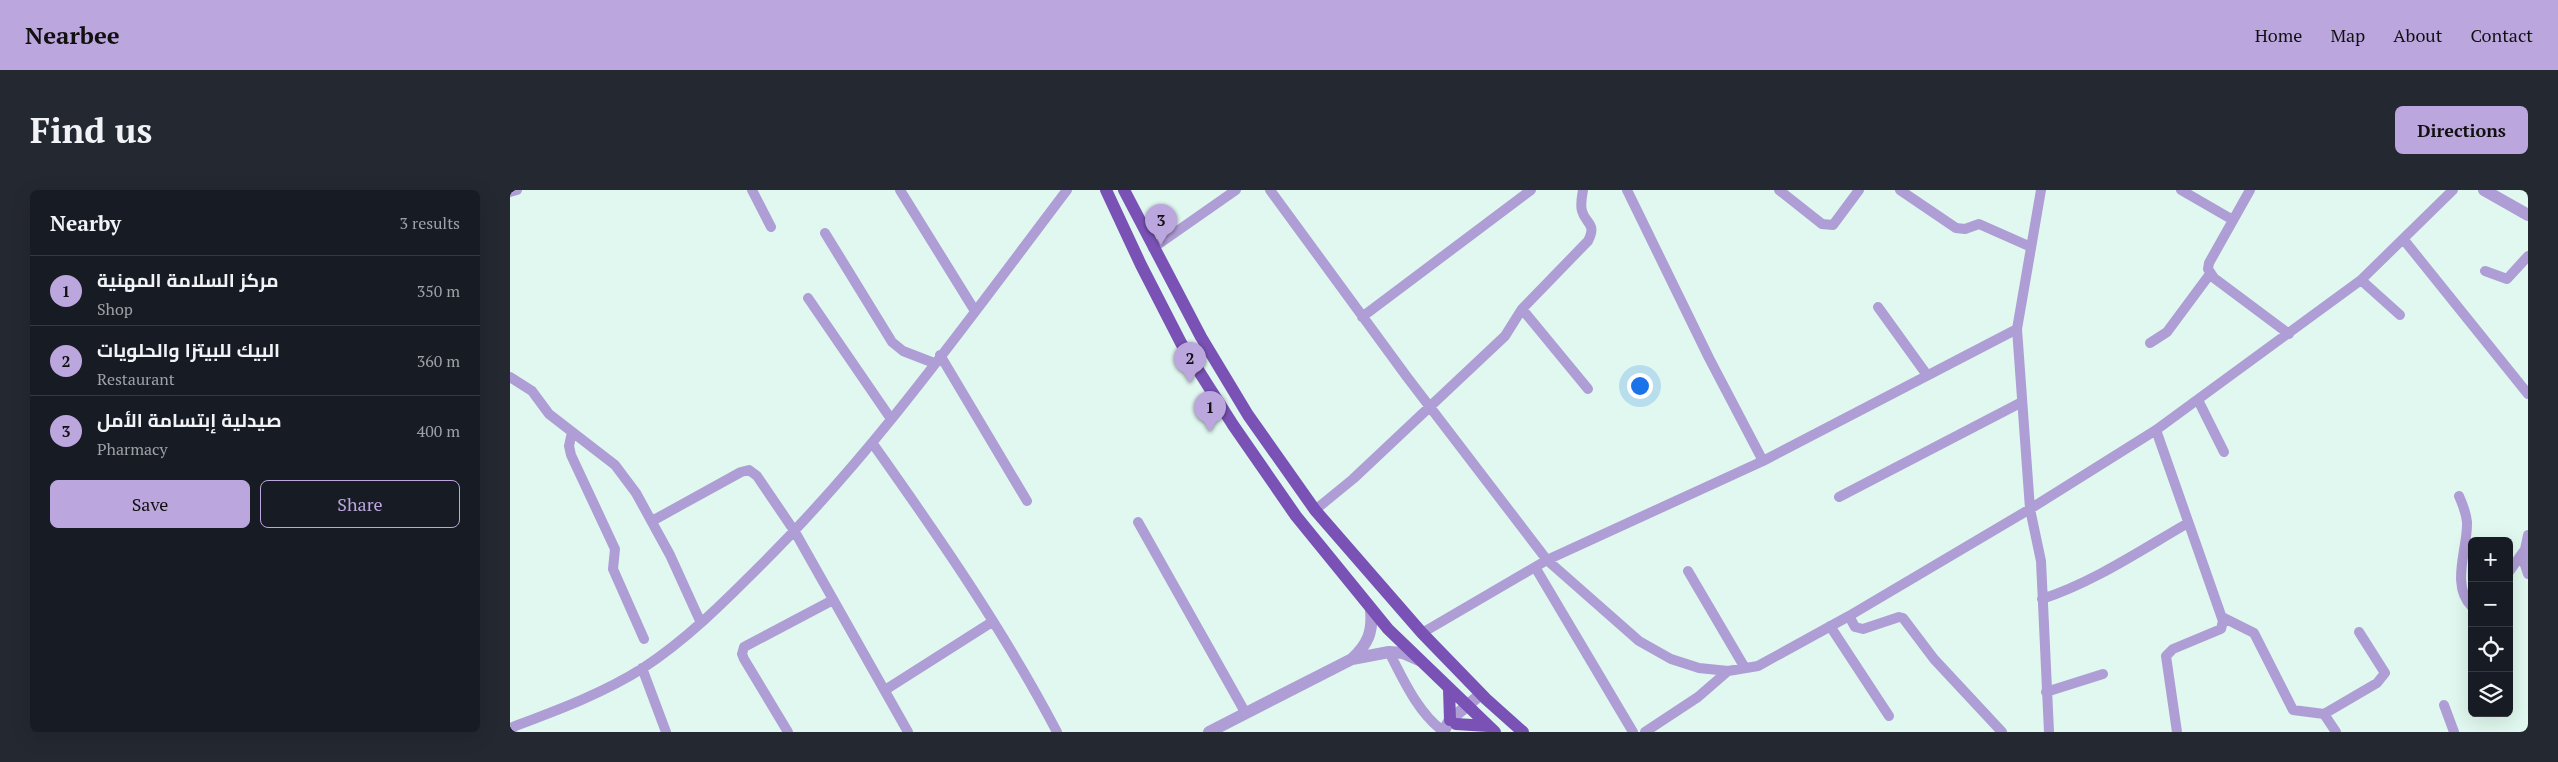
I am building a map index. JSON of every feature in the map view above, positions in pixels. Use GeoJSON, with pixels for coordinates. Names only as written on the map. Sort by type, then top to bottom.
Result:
{"type":"FeatureCollection","features":[{"type":"Feature","properties":{"kind":"main road"},"geometry":{"type":"LineString","coordinates":[[1106,190],[1141,265],[1181,343],[1233,425],[1296,516],[1371,610],[1419,660],[1491,729]]}},
{"type":"Feature","properties":{"kind":"main road"},"geometry":{"type":"LineString","coordinates":[[1124,190],[1201,337],[1248,415],[1315,510],[1422,633],[1483,697],[1523,732]]}},
{"type":"Feature","properties":{"kind":"main road"},"geometry":{"type":"LineString","coordinates":[[1449,689],[1448,727],[1491,729]]}},
{"type":"Feature","properties":{"kind":"street"},"geometry":{"type":"LineString","coordinates":[[510,192],[517,190]]}},
{"type":"Feature","properties":{"kind":"street"},"geometry":{"type":"LineString","coordinates":[[752,190],[771,227]]}},
{"type":"Feature","properties":{"kind":"street"},"geometry":{"type":"LineString","coordinates":[[900,190],[975,311]]}},
{"type":"Feature","properties":{"kind":"street"},"geometry":{"type":"LineString","coordinates":[[510,728],[570,705],[642,668],[701,623],[795,532],[873,444],[1067,190]]}},
{"type":"Feature","properties":{"kind":"street"},"geometry":{"type":"LineString","coordinates":[[1154,248],[1236,190]]}},
{"type":"Feature","properties":{"kind":"street"},"geometry":{"type":"LineString","coordinates":[[1270,190],[1362,317],[1547,560],[1639,641],[1672,659],[1699,668],[1728,671],[1758,666],[1849,616],[2030,509],[2156,430],[2361,280],[2453,190]]}},
{"type":"Feature","properties":{"kind":"street"},"geometry":{"type":"LineString","coordinates":[[1362,317],[1531,190]]}},
{"type":"Feature","properties":{"kind":"street"},"geometry":{"type":"LineString","coordinates":[[1315,510],[1353,479],[1505,336],[1522,310],[1588,241],[1592,234],[1591,225],[1582,213],[1581,201],[1584,190]]}},
{"type":"Feature","properties":{"kind":"street"},"geometry":{"type":"LineString","coordinates":[[1627,190],[1709,358],[1763,460]]}},
{"type":"Feature","properties":{"kind":"street"},"geometry":{"type":"LineString","coordinates":[[1779,190],[1822,224],[1830,226],[1833,225],[1860,190]]}},
{"type":"Feature","properties":{"kind":"street"},"geometry":{"type":"LineString","coordinates":[[1900,190],[1956,228],[1965,229],[1979,224],[2031,247]]}},
{"type":"Feature","properties":{"kind":"street"},"geometry":{"type":"LineString","coordinates":[[2041,190],[2016,329],[2030,509],[2041,561],[2049,732]]}},
{"type":"Feature","properties":{"kind":"street"},"geometry":{"type":"LineString","coordinates":[[2181,190],[2233,220]]}},
{"type":"Feature","properties":{"kind":"street"},"geometry":{"type":"LineString","coordinates":[[2150,343],[2167,332],[2210,274],[2209,263],[2250,190]]}},
{"type":"Feature","properties":{"kind":"street"},"geometry":{"type":"LineString","coordinates":[[2484,190],[2528,215]]}},
{"type":"Feature","properties":{"kind":"street"},"geometry":{"type":"LineString","coordinates":[[825,232],[892,342],[903,352],[937,359],[1027,501]]}},
{"type":"Feature","properties":{"kind":"street"},"geometry":{"type":"LineString","coordinates":[[2404,240],[2528,394]]}},
{"type":"Feature","properties":{"kind":"street"},"geometry":{"type":"LineString","coordinates":[[2485,271],[2507,279],[2528,256]]}},
{"type":"Feature","properties":{"kind":"street"},"geometry":{"type":"LineString","coordinates":[[2210,274],[2289,334]]}},
{"type":"Feature","properties":{"kind":"street"},"geometry":{"type":"LineString","coordinates":[[2361,280],[2400,315]]}},
{"type":"Feature","properties":{"kind":"street"},"geometry":{"type":"LineString","coordinates":[[808,298],[891,419]]}},
{"type":"Feature","properties":{"kind":"street"},"geometry":{"type":"LineString","coordinates":[[1878,307],[1928,375]]}},
{"type":"Feature","properties":{"kind":"street"},"geometry":{"type":"LineString","coordinates":[[1522,310],[1588,389]]}},
{"type":"Feature","properties":{"kind":"street"},"geometry":{"type":"LineString","coordinates":[[1422,633],[1547,560],[1763,460],[2016,329]]}},
{"type":"Feature","properties":{"kind":"street"},"geometry":{"type":"LineString","coordinates":[[510,377],[532,391],[549,414],[615,464],[636,493],[652,521],[701,623]]}},
{"type":"Feature","properties":{"kind":"street"},"geometry":{"type":"LineString","coordinates":[[2198,400],[2224,452]]}},
{"type":"Feature","properties":{"kind":"street"},"geometry":{"type":"LineString","coordinates":[[1839,497],[2022,402]]}},
{"type":"Feature","properties":{"kind":"street"},"geometry":{"type":"LineString","coordinates":[[2156,430],[2224,624],[2221,629],[2173,649],[2166,656],[2177,732]]}},
{"type":"Feature","properties":{"kind":"street"},"geometry":{"type":"LineString","coordinates":[[572,432],[569,446],[571,455],[616,549],[613,569],[644,639]]}},
{"type":"Feature","properties":{"kind":"street"},"geometry":{"type":"LineString","coordinates":[[873,444],[931,527],[1031,682],[1057,732]]}},
{"type":"Feature","properties":{"kind":"street"},"geometry":{"type":"LineString","coordinates":[[652,521],[741,472],[749,470],[757,476],[795,532],[908,732]]}},
{"type":"Feature","properties":{"kind":"street"},"geometry":{"type":"LineString","coordinates":[[2459,496],[2466,512],[2467,524],[2461,582],[2468,601]]}},
{"type":"Feature","properties":{"kind":"street"},"geometry":{"type":"LineString","coordinates":[[1138,522],[1245,712]]}},
{"type":"Feature","properties":{"kind":"street"},"geometry":{"type":"LineString","coordinates":[[2042,599],[2066,591],[2094,577],[2188,523]]}},
{"type":"Feature","properties":{"kind":"street"},"geometry":{"type":"LineString","coordinates":[[2513,566],[2523,552],[2528,535]]}},
{"type":"Feature","properties":{"kind":"street"},"geometry":{"type":"LineString","coordinates":[[2523,552],[2524,566],[2528,574]]}},
{"type":"Feature","properties":{"kind":"street"},"geometry":{"type":"LineString","coordinates":[[1535,567],[1633,732]]}},
{"type":"Feature","properties":{"kind":"street"},"geometry":{"type":"LineString","coordinates":[[1688,571],[1745,668]]}},
{"type":"Feature","properties":{"kind":"street"},"geometry":{"type":"LineString","coordinates":[[788,732],[744,659],[742,650],[744,647],[833,600]]}},
{"type":"Feature","properties":{"kind":"street"},"geometry":{"type":"LineString","coordinates":[[1352,659],[1365,647],[1370,636],[1371,610]]}},
{"type":"Feature","properties":{"kind":"street"},"geometry":{"type":"LineString","coordinates":[[1849,616],[1855,627],[1863,629],[1899,617],[1903,618],[1934,660],[1995,722],[2002,732]]}},
{"type":"Feature","properties":{"kind":"street"},"geometry":{"type":"LineString","coordinates":[[2222,617],[2254,633],[2293,710],[2324,714],[2377,683],[2385,673],[2359,632]]}},
{"type":"Feature","properties":{"kind":"street"},"geometry":{"type":"LineString","coordinates":[[885,690],[992,622]]}},
{"type":"Feature","properties":{"kind":"street"},"geometry":{"type":"LineString","coordinates":[[1830,626],[1889,716]]}},
{"type":"Feature","properties":{"kind":"street"},"geometry":{"type":"LineString","coordinates":[[1210,732],[1245,712],[1352,659],[1389,652],[1403,653],[1419,660]]}},
{"type":"Feature","properties":{"kind":"street"},"geometry":{"type":"LineString","coordinates":[[1389,652],[1416,700],[1433,723],[1448,727],[1483,697]]}},
{"type":"Feature","properties":{"kind":"street"},"geometry":{"type":"LineString","coordinates":[[642,668],[666,732]]}},
{"type":"Feature","properties":{"kind":"street"},"geometry":{"type":"LineString","coordinates":[[1645,732],[1698,697],[1728,671]]}},
{"type":"Feature","properties":{"kind":"street"},"geometry":{"type":"LineString","coordinates":[[2046,692],[2103,674]]}},
{"type":"Feature","properties":{"kind":"street"},"geometry":{"type":"LineString","coordinates":[[2444,705],[2454,732]]}},
{"type":"Feature","properties":{"kind":"street"},"geometry":{"type":"LineString","coordinates":[[2324,714],[2336,732]]}},
{"type":"Feature","properties":{"kind":"place","name":"صيدلية إبتسامة الأمل"},"geometry":{"type":"Point","coordinates":[1161,245]}},
{"type":"Feature","properties":{"kind":"place","name":"البيك للبيتزا والحلويات"},"geometry":{"type":"Point","coordinates":[1190,383]}},
{"type":"Feature","properties":{"kind":"place","name":"مركز السلامة المهنية"},"geometry":{"type":"Point","coordinates":[1210,432]}}]}
